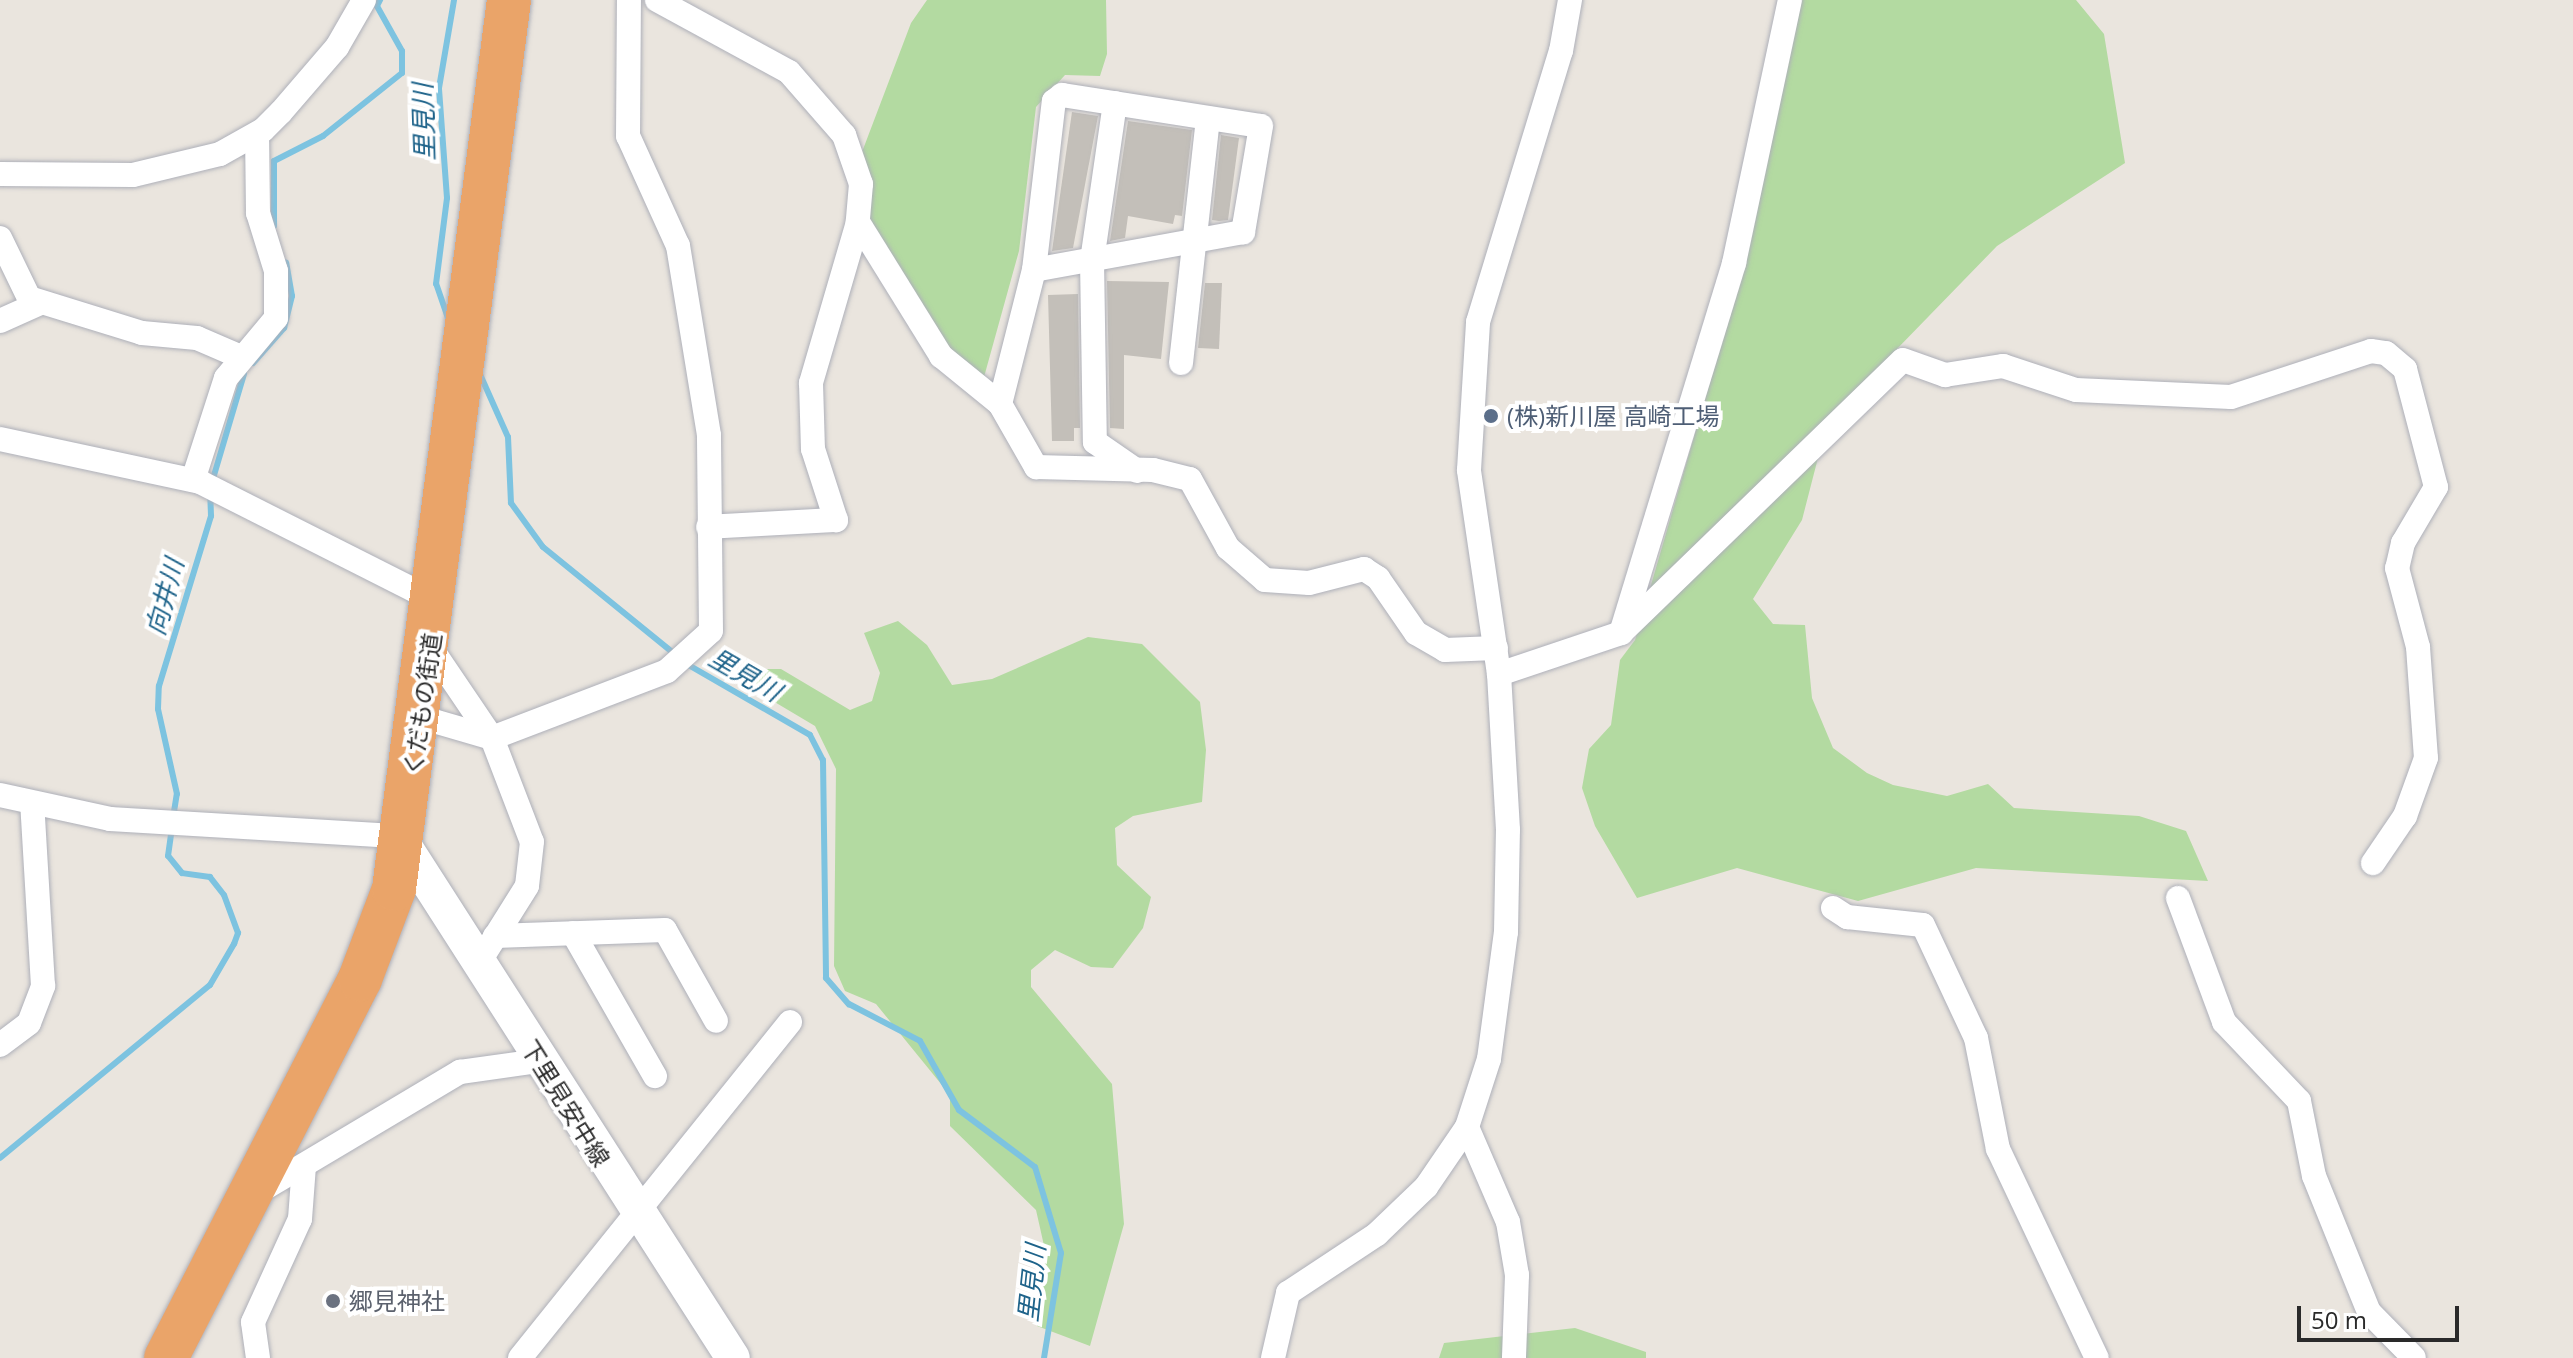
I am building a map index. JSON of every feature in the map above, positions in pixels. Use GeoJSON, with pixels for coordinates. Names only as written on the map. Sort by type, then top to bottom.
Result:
{"type":"FeatureCollection","features":[{"type":"Feature","properties":{"kind":"highway","name":"くだもの街道"},"geometry":{"type":"LineString","coordinates":[[164,1356],[251,1196],[360,979],[404,845],[469,342],[509,0]]}},
{"type":"Feature","properties":{"kind":"main road","name":"下里見安中線"},"geometry":{"type":"LineString","coordinates":[[404,845],[488,949],[537,1061],[733,1358]]}},
{"type":"Feature","properties":{"kind":"street"},"geometry":{"type":"LineString","coordinates":[[0,174],[149,173],[220,154],[257,134],[337,47],[364,0]]}},
{"type":"Feature","properties":{"kind":"street"},"geometry":{"type":"LineString","coordinates":[[420,717],[492,738],[667,671],[698,646],[715,617],[708,527],[709,435],[678,246],[628,136],[629,0]]}},
{"type":"Feature","properties":{"kind":"street"},"geometry":{"type":"LineString","coordinates":[[657,0],[746,45],[789,72],[818,103],[857,160],[858,222],[811,383],[813,449],[836,520],[708,527]]}},
{"type":"Feature","properties":{"kind":"street"},"geometry":{"type":"LineString","coordinates":[[1273,1358],[1283,1305],[1297,1283],[1405,1212],[1467,1127],[1489,1059],[1506,932],[1499,674],[1469,470],[1478,322],[1561,51],[1570,0]]}},
{"type":"Feature","properties":{"kind":"street"},"geometry":{"type":"LineString","coordinates":[[1621,633],[1734,263],[1790,0]]}},
{"type":"Feature","properties":{"kind":"street"},"geometry":{"type":"LineString","coordinates":[[1000,404],[1034,270],[1054,101],[1062,95],[1261,126],[1243,232],[1034,270]]}},
{"type":"Feature","properties":{"kind":"street"},"geometry":{"type":"LineString","coordinates":[[1115,103],[1092,260],[1095,442],[1137,471]]}},
{"type":"Feature","properties":{"kind":"street"},"geometry":{"type":"LineString","coordinates":[[1181,363],[1208,118]]}},
{"type":"Feature","properties":{"kind":"street"},"geometry":{"type":"LineString","coordinates":[[193,480],[226,378],[241,357],[268,333],[278,294],[258,213],[257,134]]}},
{"type":"Feature","properties":{"kind":"street"},"geometry":{"type":"LineString","coordinates":[[858,222],[941,356],[1000,404],[1036,467],[1137,471],[1190,479],[1228,548],[1265,580],[1309,583],[1364,569],[1378,578],[1416,633],[1445,650],[1496,648]]}},
{"type":"Feature","properties":{"kind":"street"},"geometry":{"type":"LineString","coordinates":[[0,238],[20,287],[40,303],[142,333],[197,338],[241,357]]}},
{"type":"Feature","properties":{"kind":"street"},"geometry":{"type":"LineString","coordinates":[[0,321],[40,303]]}},
{"type":"Feature","properties":{"kind":"street"},"geometry":{"type":"LineString","coordinates":[[1499,674],[1621,633],[1903,360],[1945,375],[2003,366],[2076,390],[2231,397],[2371,351],[2386,353],[2405,369],[2436,487],[2403,543],[2397,568],[2420,661],[2426,758],[2405,816],[2373,863]]}},
{"type":"Feature","properties":{"kind":"street"},"geometry":{"type":"LineString","coordinates":[[0,439],[193,480],[436,601]]}},
{"type":"Feature","properties":{"kind":"street"},"geometry":{"type":"LineString","coordinates":[[429,645],[492,738],[532,842],[527,886],[488,949]]}},
{"type":"Feature","properties":{"kind":"street"},"geometry":{"type":"LineString","coordinates":[[0,795],[162,825],[394,836],[404,845]]}},
{"type":"Feature","properties":{"kind":"street"},"geometry":{"type":"LineString","coordinates":[[0,1045],[29,1023],[43,986],[32,803]]}},
{"type":"Feature","properties":{"kind":"street"},"geometry":{"type":"LineString","coordinates":[[2178,898],[2224,1022],[2299,1101],[2314,1176],[2369,1312],[2414,1358]]}},
{"type":"Feature","properties":{"kind":"street"},"geometry":{"type":"LineString","coordinates":[[1833,908],[1847,917],[1923,925],[1976,1038],[1998,1149],[2097,1358]]}},
{"type":"Feature","properties":{"kind":"street"},"geometry":{"type":"LineString","coordinates":[[488,949],[573,933],[665,930],[716,1021]]}},
{"type":"Feature","properties":{"kind":"street"},"geometry":{"type":"LineString","coordinates":[[573,933],[655,1076]]}},
{"type":"Feature","properties":{"kind":"street"},"geometry":{"type":"LineString","coordinates":[[520,1358],[639,1217],[790,1022]]}},
{"type":"Feature","properties":{"kind":"street"},"geometry":{"type":"LineString","coordinates":[[251,1196],[460,1072],[537,1061]]}},
{"type":"Feature","properties":{"kind":"street"},"geometry":{"type":"LineString","coordinates":[[1467,1127],[1508,1222],[1517,1275],[1514,1358]]}},
{"type":"Feature","properties":{"kind":"street"},"geometry":{"type":"LineString","coordinates":[[258,1358],[253,1322],[300,1219],[304,1166]]}},
{"type":"Feature","properties":{"kind":"green space"},"geometry":{"type":"Polygon","coordinates":[[[927,0],[1106,0],[1107,54],[1100,76],[1065,75],[1036,107],[1019,251],[984,377],[942,347],[869,222],[862,152],[911,23],[927,0]]]}},
{"type":"Feature","properties":{"kind":"green space"},"geometry":{"type":"Polygon","coordinates":[[[1799,0],[2076,0],[2104,34],[2125,163],[1997,246],[1860,387],[1819,454],[1802,520],[1753,599],[1773,624],[1805,625],[1812,698],[1833,748],[1867,773],[1893,785],[1947,796],[1988,784],[2014,808],[2139,816],[2186,831],[2208,881],[1976,868],[1858,901],[1737,868],[1637,898],[1595,826],[1582,788],[1589,749],[1611,725],[1620,660],[1635,640],[1739,282],[1799,0]]]}},
{"type":"Feature","properties":{"kind":"green space"},"geometry":{"type":"Polygon","coordinates":[[[898,621],[927,645],[952,685],[992,679],[1088,637],[1142,644],[1200,702],[1206,750],[1202,802],[1133,816],[1115,828],[1117,865],[1151,897],[1143,928],[1113,968],[1091,967],[1055,950],[1031,970],[1031,987],[1112,1084],[1124,1224],[1090,1346],[1037,1326],[1045,1250],[1036,1210],[950,1126],[950,1095],[876,1004],[845,991],[834,966],[836,769],[815,726],[719,669],[781,669],[850,710],[872,701],[880,673],[864,633],[898,621]]]}},
{"type":"Feature","properties":{"kind":"green space"},"geometry":{"type":"Polygon","coordinates":[[[1575,1328],[1646,1352],[1646,1358],[1439,1358],[1444,1343],[1575,1328]]]}},
{"type":"Feature","properties":{"kind":"building"},"geometry":{"type":"Polygon","coordinates":[[[1072,112],[1098,116],[1073,248],[1052,251],[1072,112]]]}},
{"type":"Feature","properties":{"kind":"building"},"geometry":{"type":"Polygon","coordinates":[[[1128,121],[1192,130],[1182,216],[1175,215],[1173,224],[1128,216],[1125,238],[1110,241],[1128,121]]]}},
{"type":"Feature","properties":{"kind":"building"},"geometry":{"type":"Polygon","coordinates":[[[1221,135],[1239,138],[1228,220],[1219,221],[1212,220],[1221,135]]]}},
{"type":"Feature","properties":{"kind":"building"},"geometry":{"type":"Polygon","coordinates":[[[1107,281],[1169,282],[1161,359],[1124,355],[1124,429],[1110,428],[1107,281]]]}},
{"type":"Feature","properties":{"kind":"building"},"geometry":{"type":"Polygon","coordinates":[[[1205,283],[1222,283],[1219,349],[1198,348],[1205,283]]]}},
{"type":"Feature","properties":{"kind":"building"},"geometry":{"type":"Polygon","coordinates":[[[1078,294],[1080,428],[1074,428],[1074,441],[1052,441],[1048,295],[1078,294]]]}},
{"type":"Feature","properties":{"kind":"waterway","name":"向井川"},"geometry":{"type":"LineString","coordinates":[[274,226],[274,161],[323,136],[402,73],[402,51],[377,6],[380,0]]}},
{"type":"Feature","properties":{"kind":"waterway","name":"里見川"},"geometry":{"type":"LineString","coordinates":[[449,321],[436,284],[447,198],[439,88],[454,0]]}},
{"type":"Feature","properties":{"kind":"waterway","name":"向井川"},"geometry":{"type":"LineString","coordinates":[[253,363],[284,328],[292,296],[286,263]]}},
{"type":"Feature","properties":{"kind":"waterway","name":"里見川"},"geometry":{"type":"LineString","coordinates":[[479,372],[508,437],[511,503],[543,547],[677,656]]}},
{"type":"Feature","properties":{"kind":"waterway","name":"向井川"},"geometry":{"type":"LineString","coordinates":[[212,482],[244,374]]}},
{"type":"Feature","properties":{"kind":"waterway","name":"向井川"},"geometry":{"type":"LineString","coordinates":[[173,818],[177,794],[158,709],[159,686],[211,516],[210,493]]}},
{"type":"Feature","properties":{"kind":"waterway","name":"里見川"},"geometry":{"type":"LineString","coordinates":[[685,663],[810,735],[823,760],[826,978],[849,1004],[920,1041],[959,1110],[1035,1167],[1061,1253],[1044,1358]]}},
{"type":"Feature","properties":{"kind":"waterway","name":"向井川"},"geometry":{"type":"LineString","coordinates":[[0,1158],[210,985],[234,944],[238,933],[224,895],[210,877],[182,873],[168,856],[172,829]]}},
{"type":"Feature","properties":{"kind":"place","name":"(株)新川屋 高崎工場"},"geometry":{"type":"Point","coordinates":[1491,416]}},
{"type":"Feature","properties":{"kind":"place","name":"郷見神社"},"geometry":{"type":"Point","coordinates":[333,1301]}}]}
